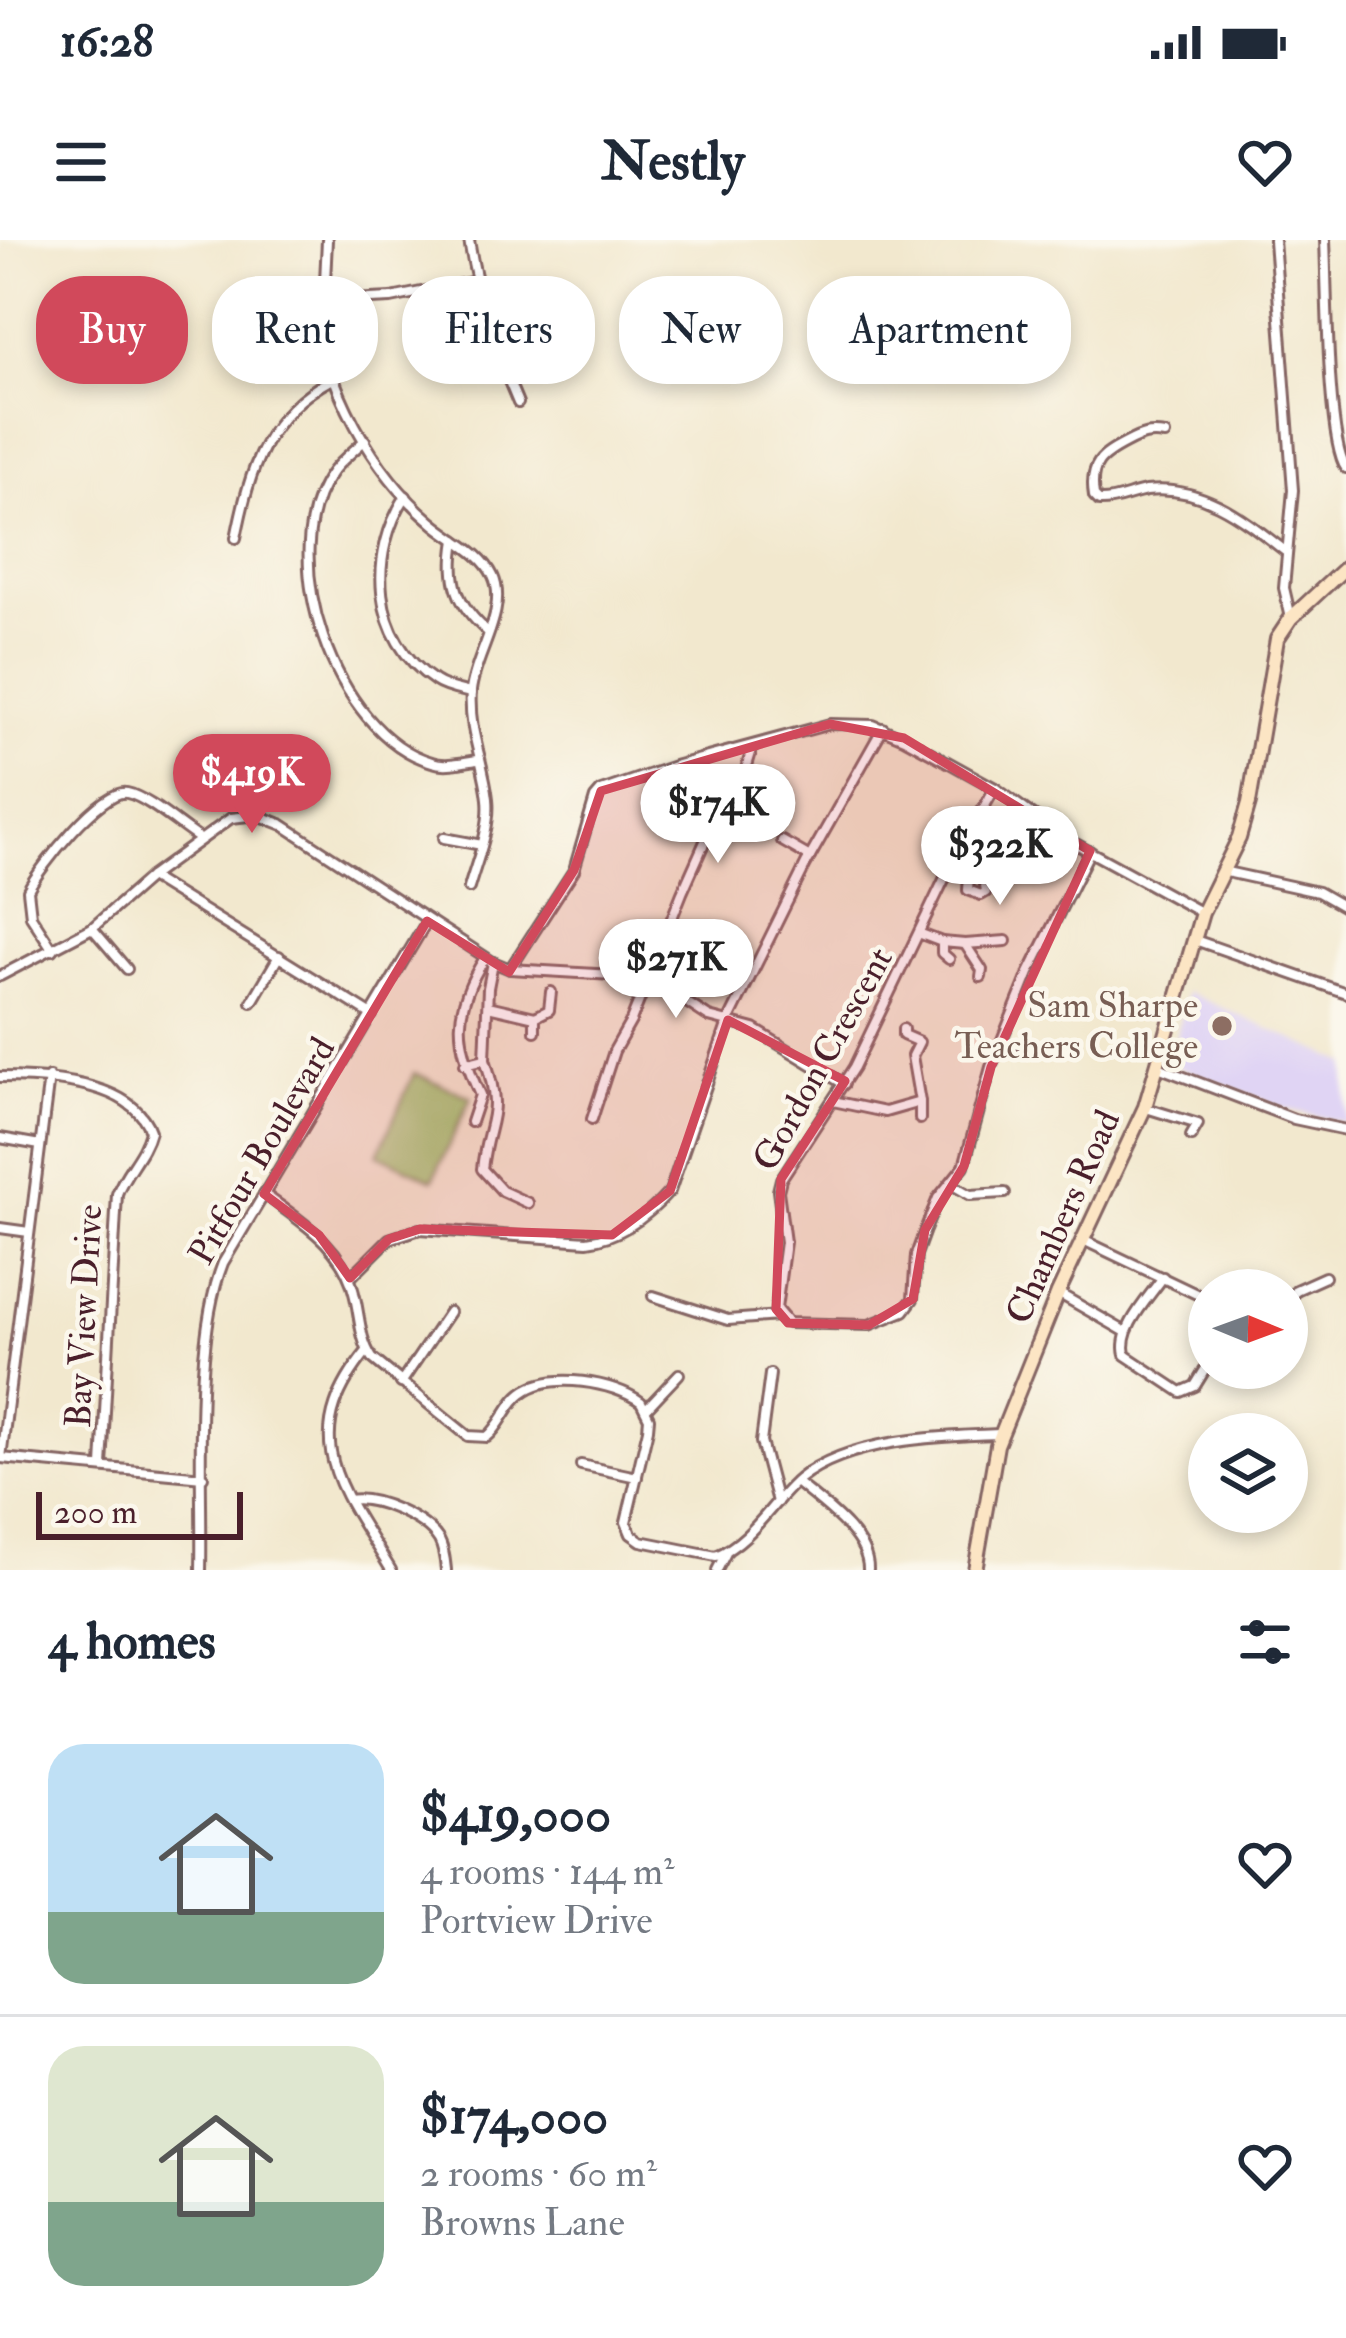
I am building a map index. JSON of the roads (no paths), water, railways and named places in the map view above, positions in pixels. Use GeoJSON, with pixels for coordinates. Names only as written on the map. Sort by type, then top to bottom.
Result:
{"type":"FeatureCollection","features":[{"type":"Feature","properties":{"kind":"street"},"geometry":{"type":"LineString","coordinates":[[325,276],[327,240]]}},
{"type":"Feature","properties":{"kind":"street"},"geometry":{"type":"LineString","coordinates":[[469,240],[475,276]]}},
{"type":"Feature","properties":{"kind":"street"},"geometry":{"type":"LineString","coordinates":[[1274,240],[1293,490],[1284,588],[1292,618]]}},
{"type":"Feature","properties":{"kind":"street"},"geometry":{"type":"LineString","coordinates":[[1325,240],[1335,421],[1339,459],[1346,468]]}},
{"type":"Feature","properties":{"kind":"street"},"geometry":{"type":"LineString","coordinates":[[236,538],[263,445],[289,407],[326,384]]}},
{"type":"Feature","properties":{"kind":"street"},"geometry":{"type":"LineString","coordinates":[[334,384],[365,440],[406,496],[431,522],[480,558],[496,584],[471,693],[472,737],[489,814],[470,888]]}},
{"type":"Feature","properties":{"kind":"street"},"geometry":{"type":"LineString","coordinates":[[509,384],[518,404]]}},
{"type":"Feature","properties":{"kind":"street"},"geometry":{"type":"LineString","coordinates":[[1165,436],[1147,433],[1105,452],[1093,470],[1094,496],[1110,502],[1168,491],[1208,500],[1239,513],[1287,552]]}},
{"type":"Feature","properties":{"kind":"street"},"geometry":{"type":"LineString","coordinates":[[365,440],[330,474],[315,514],[310,552],[317,628],[356,705],[387,736],[435,764],[477,760]]}},
{"type":"Feature","properties":{"kind":"street"},"geometry":{"type":"LineString","coordinates":[[406,496],[390,521],[382,546],[384,610],[415,664],[438,684],[471,693]]}},
{"type":"Feature","properties":{"kind":"street"},"geometry":{"type":"LineString","coordinates":[[457,540],[453,586],[459,602],[488,632]]}},
{"type":"Feature","properties":{"kind":"street","name":"Chambers Road"},"geometry":{"type":"LineString","coordinates":[[975,1570],[1001,1434],[1058,1293],[1144,1107],[1202,913],[1249,803],[1277,639],[1292,618],[1346,567]]}},
{"type":"Feature","properties":{"kind":"street"},"geometry":{"type":"LineString","coordinates":[[510,969],[574,869],[601,791],[830,724],[855,722],[883,728],[995,788],[1063,837],[1202,913]]}},
{"type":"Feature","properties":{"kind":"street"},"geometry":{"type":"LineString","coordinates":[[350,1278],[389,1239],[420,1229],[587,1241],[633,1223],[670,1191],[728,1022],[810,857],[883,728]]}},
{"type":"Feature","properties":{"kind":"street"},"geometry":{"type":"LineString","coordinates":[[592,1119],[614,1051],[631,1021],[707,835],[746,769],[753,745]]}},
{"type":"Feature","properties":{"kind":"street","name":"Gordon Crescent"},"geometry":{"type":"LineString","coordinates":[[779,1316],[784,1242],[781,1179],[844,1084],[995,788]]}},
{"type":"Feature","properties":{"kind":"street"},"geometry":{"type":"LineString","coordinates":[[52,950],[31,916],[28,890],[62,844],[104,801],[118,793],[132,794],[200,838]]}},
{"type":"Feature","properties":{"kind":"street"},"geometry":{"type":"LineString","coordinates":[[0,976],[92,928],[200,838],[244,814],[270,818],[489,960],[510,969],[648,976],[709,1017],[754,1029],[844,1084]]}},
{"type":"Feature","properties":{"kind":"street"},"geometry":{"type":"LineString","coordinates":[[444,838],[482,845]]}},
{"type":"Feature","properties":{"kind":"street"},"geometry":{"type":"LineString","coordinates":[[782,841],[810,857]]}},
{"type":"Feature","properties":{"kind":"street"},"geometry":{"type":"LineString","coordinates":[[653,1296],[728,1320],[779,1316],[788,1323],[844,1328],[869,1325],[904,1311],[913,1299],[916,1255],[925,1230],[938,1198],[964,1166],[1000,1045],[1029,973],[1090,851]]}},
{"type":"Feature","properties":{"kind":"street"},"geometry":{"type":"LineString","coordinates":[[952,866],[969,876]]}},
{"type":"Feature","properties":{"kind":"street"},"geometry":{"type":"LineString","coordinates":[[1222,871],[1318,892],[1346,908]]}},
{"type":"Feature","properties":{"kind":"street"},"geometry":{"type":"LineString","coordinates":[[150,877],[372,1016]]}},
{"type":"Feature","properties":{"kind":"street","name":"Pitfour Boulevard"},"geometry":{"type":"LineString","coordinates":[[201,1570],[205,1356],[215,1284],[427,921]]}},
{"type":"Feature","properties":{"kind":"street"},"geometry":{"type":"LineString","coordinates":[[92,928],[127,969]]}},
{"type":"Feature","properties":{"kind":"street"},"geometry":{"type":"LineString","coordinates":[[921,934],[965,944],[1006,941]]}},
{"type":"Feature","properties":{"kind":"street"},"geometry":{"type":"LineString","coordinates":[[1193,940],[1346,993]]}},
{"type":"Feature","properties":{"kind":"street"},"geometry":{"type":"LineString","coordinates":[[942,942],[941,952],[950,959]]}},
{"type":"Feature","properties":{"kind":"street"},"geometry":{"type":"LineString","coordinates":[[965,944],[982,970],[981,977]]}},
{"type":"Feature","properties":{"kind":"street"},"geometry":{"type":"LineString","coordinates":[[252,1002],[279,956]]}},
{"type":"Feature","properties":{"kind":"street"},"geometry":{"type":"LineString","coordinates":[[489,960],[485,1059],[496,1113],[482,1169],[502,1191],[528,1203]]}},
{"type":"Feature","properties":{"kind":"street"},"geometry":{"type":"LineString","coordinates":[[471,1122],[480,1095],[465,1064],[460,1020],[472,979],[489,960]]}},
{"type":"Feature","properties":{"kind":"street"},"geometry":{"type":"LineString","coordinates":[[488,1006],[535,1018],[549,1010],[550,992]]}},
{"type":"Feature","properties":{"kind":"street"},"geometry":{"type":"LineString","coordinates":[[535,1018],[535,1031]]}},
{"type":"Feature","properties":{"kind":"street"},"geometry":{"type":"LineString","coordinates":[[903,1029],[903,1035],[919,1042],[912,1056],[920,1119]]}},
{"type":"Feature","properties":{"kind":"street"},"geometry":{"type":"LineString","coordinates":[[1000,1045],[1027,1044]]}},
{"type":"Feature","properties":{"kind":"street"},"geometry":{"type":"LineString","coordinates":[[465,1064],[485,1059]]}},
{"type":"Feature","properties":{"kind":"street"},"geometry":{"type":"LineString","coordinates":[[1158,1067],[1294,1119],[1346,1130]]}},
{"type":"Feature","properties":{"kind":"street","name":"Bay View Drive"},"geometry":{"type":"LineString","coordinates":[[0,1077],[49,1077],[125,1101],[146,1120],[150,1131],[117,1194],[102,1466]]}},
{"type":"Feature","properties":{"kind":"street"},"geometry":{"type":"LineString","coordinates":[[49,1077],[0,1458],[203,1477]]}},
{"type":"Feature","properties":{"kind":"street"},"geometry":{"type":"LineString","coordinates":[[832,1101],[885,1112],[920,1102]]}},
{"type":"Feature","properties":{"kind":"street"},"geometry":{"type":"LineString","coordinates":[[1144,1107],[1198,1124],[1191,1136]]}},
{"type":"Feature","properties":{"kind":"street"},"geometry":{"type":"LineString","coordinates":[[0,1138],[40,1145]]}},
{"type":"Feature","properties":{"kind":"street"},"geometry":{"type":"LineString","coordinates":[[951,1184],[970,1195],[1005,1193]]}},
{"type":"Feature","properties":{"kind":"street"},"geometry":{"type":"LineString","coordinates":[[264,1194],[319,1235],[350,1278],[367,1351],[459,1431],[479,1438],[496,1430],[523,1392],[550,1383],[580,1383],[633,1396],[646,1409],[648,1429],[626,1522],[635,1538],[703,1556],[726,1551]]}},
{"type":"Feature","properties":{"kind":"street"},"geometry":{"type":"LineString","coordinates":[[0,1228],[29,1232]]}},
{"type":"Feature","properties":{"kind":"street"},"geometry":{"type":"LineString","coordinates":[[1083,1240],[1188,1290]]}},
{"type":"Feature","properties":{"kind":"street"},"geometry":{"type":"LineString","coordinates":[[1163,1277],[1126,1331],[1122,1347],[1125,1355],[1181,1392],[1188,1389]]}},
{"type":"Feature","properties":{"kind":"street"},"geometry":{"type":"LineString","coordinates":[[1308,1285],[1325,1277]]}},
{"type":"Feature","properties":{"kind":"street"},"geometry":{"type":"LineString","coordinates":[[1058,1293],[1126,1331]]}},
{"type":"Feature","properties":{"kind":"street"},"geometry":{"type":"LineString","coordinates":[[401,1383],[449,1312]]}},
{"type":"Feature","properties":{"kind":"street"},"geometry":{"type":"LineString","coordinates":[[367,1351],[344,1379],[330,1415],[329,1452],[349,1500],[391,1570]]}},
{"type":"Feature","properties":{"kind":"street"},"geometry":{"type":"LineString","coordinates":[[646,1409],[679,1374]]}},
{"type":"Feature","properties":{"kind":"street"},"geometry":{"type":"LineString","coordinates":[[770,1374],[761,1442],[777,1503]]}},
{"type":"Feature","properties":{"kind":"street"},"geometry":{"type":"LineString","coordinates":[[717,1570],[726,1551],[796,1481],[840,1457],[884,1445],[1001,1434]]}},
{"type":"Feature","properties":{"kind":"street"},"geometry":{"type":"LineString","coordinates":[[581,1466],[637,1477]]}},
{"type":"Feature","properties":{"kind":"street"},"geometry":{"type":"LineString","coordinates":[[796,1481],[869,1555],[868,1570]]}},
{"type":"Feature","properties":{"kind":"street"},"geometry":{"type":"LineString","coordinates":[[349,1500],[375,1499],[433,1532],[444,1552],[446,1570]]}},
{"type":"Feature","properties":{"kind":"place","name":"Sam Sharpe Teachers College"},"geometry":{"type":"Point","coordinates":[1222,1026]}}]}
